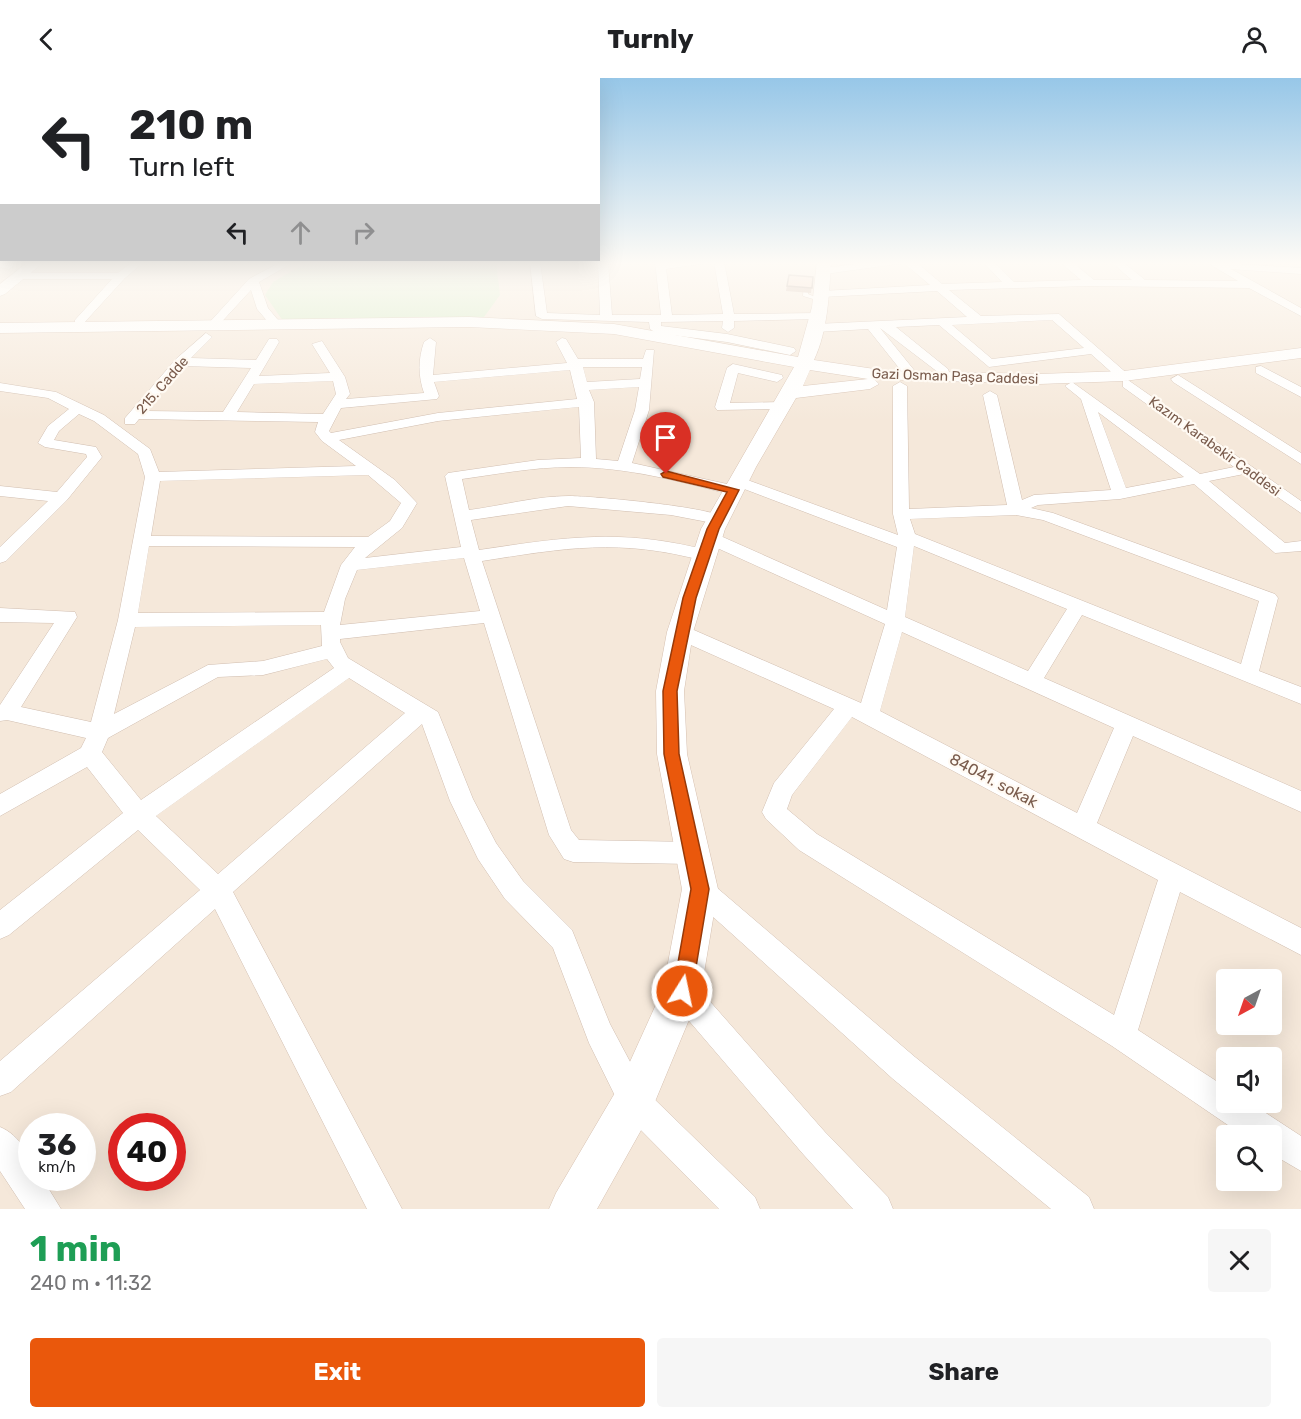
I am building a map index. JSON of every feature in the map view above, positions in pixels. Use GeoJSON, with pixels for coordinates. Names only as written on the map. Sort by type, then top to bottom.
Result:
{"type":"FeatureCollection","features":[{"type":"Feature","properties":{"kind":"main road"},"geometry":{"type":"LineString","coordinates":[[0,328],[209,332]]}},
{"type":"Feature","properties":{"kind":"main road"},"geometry":{"type":"LineString","coordinates":[[0,337],[408,330],[606,337],[808,333],[853,367],[898,377]]}},
{"type":"Feature","properties":{"kind":"main road"},"geometry":{"type":"LineString","coordinates":[[572,1209],[634,1101],[682,991],[700,889],[672,754],[670,691],[680,632],[711,537],[808,333]]}},
{"type":"Feature","properties":{"kind":"main road","name":"Gazi Osman Paşa Caddesi"},"geometry":{"type":"LineString","coordinates":[[808,333],[870,384],[898,377],[1178,379],[1301,363]]}},
{"type":"Feature","properties":{"kind":"main road","name":"Gazi Osman Paşa Caddesi"},"geometry":{"type":"LineString","coordinates":[[898,377],[1072,386],[1301,353]]}},
{"type":"Feature","properties":{"kind":"street"},"geometry":{"type":"LineString","coordinates":[[79,322],[86,315]]}},
{"type":"Feature","properties":{"kind":"street","name":"215. Cadde"},"geometry":{"type":"LineString","coordinates":[[119,434],[224,315]]}},
{"type":"Feature","properties":{"kind":"street"},"geometry":{"type":"LineString","coordinates":[[268,315],[272,320]]}},
{"type":"Feature","properties":{"kind":"street"},"geometry":{"type":"LineString","coordinates":[[542,315],[606,320],[729,316],[808,333],[860,315]]}},
{"type":"Feature","properties":{"kind":"street"},"geometry":{"type":"LineString","coordinates":[[606,315],[606,320]]}},
{"type":"Feature","properties":{"kind":"street"},"geometry":{"type":"LineString","coordinates":[[808,333],[832,315]]}},
{"type":"Feature","properties":{"kind":"street"},"geometry":{"type":"LineString","coordinates":[[972,315],[978,320]]}},
{"type":"Feature","properties":{"kind":"street"},"geometry":{"type":"LineString","coordinates":[[727,338],[729,316]]}},
{"type":"Feature","properties":{"kind":"street","name":"Kazım Karabekir Caddesi"},"geometry":{"type":"LineString","coordinates":[[978,320],[1054,316],[1126,380],[1247,469],[1294,496],[1301,508]]}},
{"type":"Feature","properties":{"kind":"street"},"geometry":{"type":"LineString","coordinates":[[654,317],[656,329],[727,338],[978,320]]}},
{"type":"Feature","properties":{"kind":"street"},"geometry":{"type":"LineString","coordinates":[[943,323],[989,363],[1094,350]]}},
{"type":"Feature","properties":{"kind":"street"},"geometry":{"type":"LineString","coordinates":[[886,325],[943,372]]}},
{"type":"Feature","properties":{"kind":"street"},"geometry":{"type":"LineString","coordinates":[[872,326],[898,377],[901,514],[906,541],[896,621],[859,710],[782,790],[774,812],[808,842],[1122,1036],[1301,1155]]}},
{"type":"Feature","properties":{"kind":"street"},"geometry":{"type":"LineString","coordinates":[[228,416],[273,342]]}},
{"type":"Feature","properties":{"kind":"street"},"geometry":{"type":"LineString","coordinates":[[430,342],[426,351],[426,379],[438,417]]}},
{"type":"Feature","properties":{"kind":"street"},"geometry":{"type":"LineString","coordinates":[[562,342],[576,365],[580,386],[587,402],[589,463]]}},
{"type":"Feature","properties":{"kind":"street"},"geometry":{"type":"LineString","coordinates":[[318,344],[339,377],[343,394],[331,420]]}},
{"type":"Feature","properties":{"kind":"street"},"geometry":{"type":"LineString","coordinates":[[426,379],[649,358],[642,410],[623,467]]}},
{"type":"Feature","properties":{"kind":"street"},"geometry":{"type":"LineString","coordinates":[[180,363],[260,364]]}},
{"type":"Feature","properties":{"kind":"street"},"geometry":{"type":"LineString","coordinates":[[1261,370],[1301,393]]}},
{"type":"Feature","properties":{"kind":"street"},"geometry":{"type":"LineString","coordinates":[[251,380],[339,377]]}},
{"type":"Feature","properties":{"kind":"street"},"geometry":{"type":"LineString","coordinates":[[1178,379],[1301,460]]}},
{"type":"Feature","properties":{"kind":"street"},"geometry":{"type":"LineString","coordinates":[[580,386],[645,383]]}},
{"type":"Feature","properties":{"kind":"street"},"geometry":{"type":"LineString","coordinates":[[1072,386],[1087,400],[1196,478],[1281,549],[1301,546]]}},
{"type":"Feature","properties":{"kind":"street"},"geometry":{"type":"LineString","coordinates":[[0,387],[51,395],[99,418],[145,452],[153,477],[127,620],[99,732],[90,754],[0,806]]}},
{"type":"Feature","properties":{"kind":"street"},"geometry":{"type":"LineString","coordinates":[[990,395],[1017,510]]}},
{"type":"Feature","properties":{"kind":"street"},"geometry":{"type":"LineString","coordinates":[[331,420],[432,396]]}},
{"type":"Feature","properties":{"kind":"street"},"geometry":{"type":"LineString","coordinates":[[1087,400],[1120,494]]}},
{"type":"Feature","properties":{"kind":"street"},"geometry":{"type":"LineString","coordinates":[[135,415],[331,420],[438,417],[587,402]]}},
{"type":"Feature","properties":{"kind":"street"},"geometry":{"type":"LineString","coordinates":[[1,555],[61,496],[95,458],[91,450],[55,447],[45,443],[53,429],[78,408]]}},
{"type":"Feature","properties":{"kind":"street"},"geometry":{"type":"LineString","coordinates":[[331,420],[369,470],[398,489],[409,503],[407,512],[399,523],[362,550],[350,566],[338,591],[332,634],[348,668],[430,718],[462,801],[487,851],[514,890],[563,939],[599,1033],[634,1101],[743,1209]]}},
{"type":"Feature","properties":{"kind":"street"},"geometry":{"type":"LineString","coordinates":[[693,853],[573,851],[561,835],[471,554],[453,476],[543,464],[589,463],[735,485],[906,541],[1078,606],[1301,696]]}},
{"type":"Feature","properties":{"kind":"street"},"geometry":{"type":"LineString","coordinates":[[1017,510],[1034,500],[1120,494],[1247,469]]}},
{"type":"Feature","properties":{"kind":"street"},"geometry":{"type":"LineString","coordinates":[[153,477],[369,470]]}},
{"type":"Feature","properties":{"kind":"street"},"geometry":{"type":"LineString","coordinates":[[0,491],[61,496]]}},
{"type":"Feature","properties":{"kind":"street"},"geometry":{"type":"LineString","coordinates":[[462,516],[568,501],[671,510],[711,537],[1301,802]]}},
{"type":"Feature","properties":{"kind":"street"},"geometry":{"type":"LineString","coordinates":[[901,514],[1017,510],[1047,516],[1269,598],[1248,674]]}},
{"type":"Feature","properties":{"kind":"street"},"geometry":{"type":"LineString","coordinates":[[350,566],[566,543],[617,540],[660,544],[711,537]]}},
{"type":"Feature","properties":{"kind":"street"},"geometry":{"type":"LineString","coordinates":[[140,541],[373,542]]}},
{"type":"Feature","properties":{"kind":"street"},"geometry":{"type":"LineString","coordinates":[[1032,681],[1078,606]]}},
{"type":"Feature","properties":{"kind":"street"},"geometry":{"type":"LineString","coordinates":[[0,615],[68,617],[3,713],[99,732],[215,670],[263,668],[332,634]]}},
{"type":"Feature","properties":{"kind":"street"},"geometry":{"type":"LineString","coordinates":[[127,620],[332,634],[490,616]]}},
{"type":"Feature","properties":{"kind":"street","name":"84041. sokak"},"geometry":{"type":"LineString","coordinates":[[680,632],[859,710],[1301,942]]}},
{"type":"Feature","properties":{"kind":"street"},"geometry":{"type":"LineString","coordinates":[[0,926],[139,815],[348,668]]}},
{"type":"Feature","properties":{"kind":"street"},"geometry":{"type":"LineString","coordinates":[[0,1081],[219,891],[420,712]]}},
{"type":"Feature","properties":{"kind":"street"},"geometry":{"type":"LineString","coordinates":[[1083,827],[1127,724]]}},
{"type":"Feature","properties":{"kind":"street"},"geometry":{"type":"LineString","coordinates":[[90,754],[139,815],[219,891],[385,1209]]}},
{"type":"Feature","properties":{"kind":"street"},"geometry":{"type":"LineString","coordinates":[[1122,1036],[1173,874]]}},
{"type":"Feature","properties":{"kind":"street"},"geometry":{"type":"LineString","coordinates":[[700,889],[904,1068],[1077,1209]]}},
{"type":"Feature","properties":{"kind":"street"},"geometry":{"type":"LineString","coordinates":[[682,991],[814,1143],[876,1209]]}},
{"type":"Feature","properties":{"kind":"street"},"geometry":{"type":"LineString","coordinates":[[0,1143],[44,1209]]}},
{"type":"Feature","properties":{"kind":"shaded area"},"geometry":{"type":"Polygon","coordinates":[[[0,315],[1301,315],[1301,1209],[0,1209],[0,315]]]}},
{"type":"Feature","properties":{"kind":"green space"},"geometry":{"type":"Polygon","coordinates":[[[279,315],[486,315],[484,317],[431,321],[283,321],[279,315]]]}},
{"type":"Feature","properties":{"kind":"route"},"geometry":{"type":"LineString","coordinates":[[666,474],[733,490],[713,529],[689,598],[680,632],[670,691],[672,754],[700,889],[682,991]]}}]}
